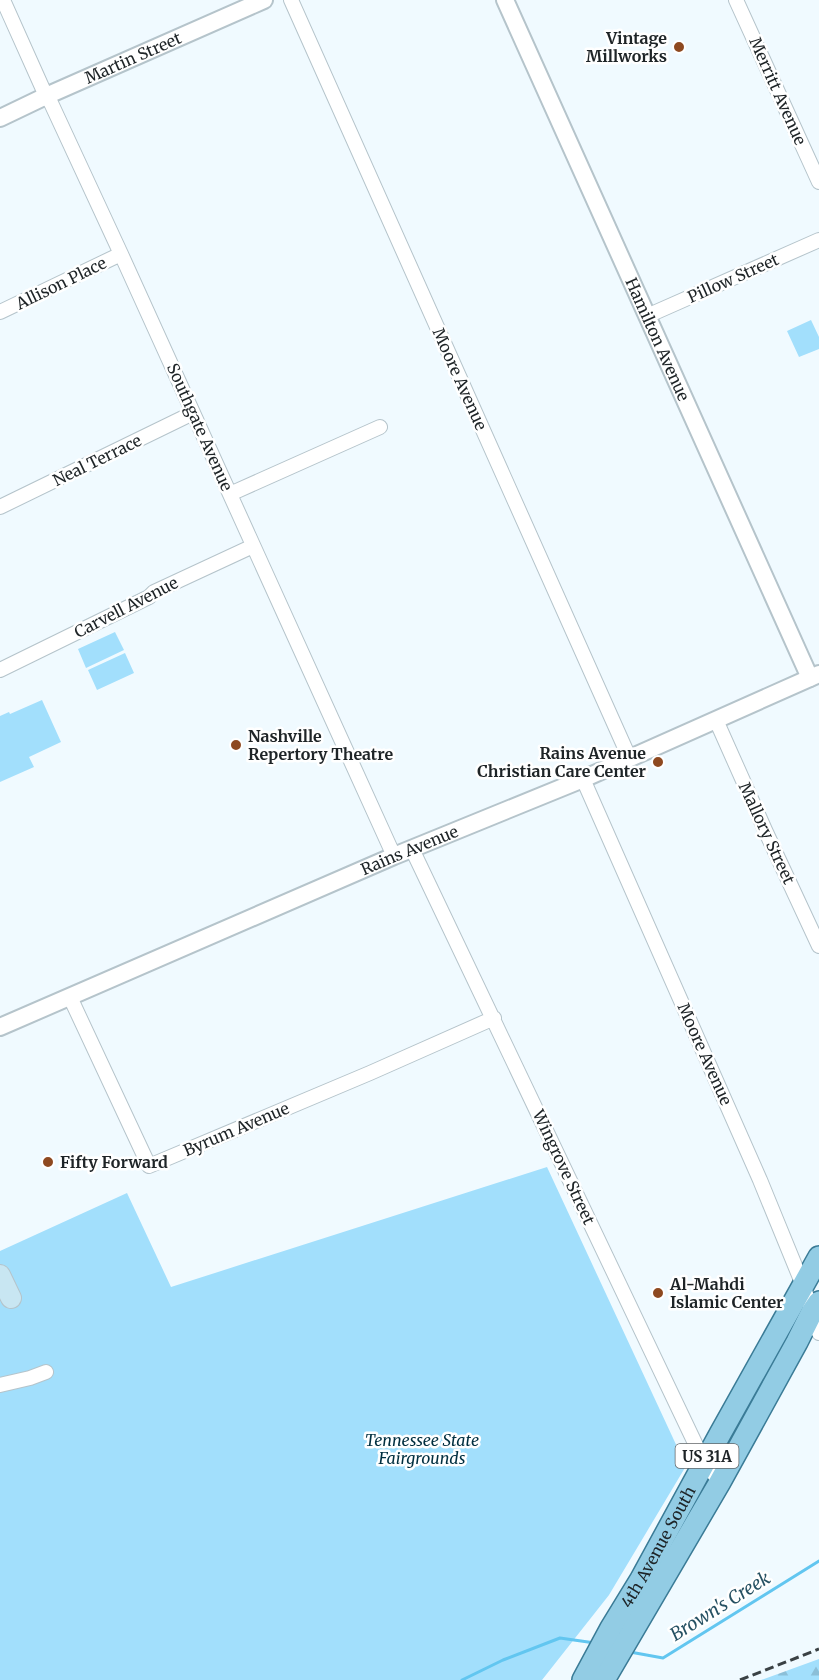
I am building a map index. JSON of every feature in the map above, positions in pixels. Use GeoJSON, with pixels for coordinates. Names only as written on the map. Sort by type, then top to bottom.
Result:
{"type":"FeatureCollection","features":[{"type":"Feature","properties":{"kind":"main road","name":"4th Avenue South"},"geometry":{"type":"LineString","coordinates":[[583,1680],[604,1667],[621,1632],[641,1580],[819,1257]]}},
{"type":"Feature","properties":{"kind":"main road"},"geometry":{"type":"LineString","coordinates":[[0,1275],[11,1298]]}},
{"type":"Feature","properties":{"kind":"main road","name":"4th Avenue South"},"geometry":{"type":"LineString","coordinates":[[621,1632],[720,1482],[816,1307]]}},
{"type":"Feature","properties":{"kind":"street","name":"Southgate Avenue"},"geometry":{"type":"LineString","coordinates":[[3,0],[121,254],[394,856]]}},
{"type":"Feature","properties":{"kind":"street","name":"Martin Street"},"geometry":{"type":"LineString","coordinates":[[0,118],[264,0]]}},
{"type":"Feature","properties":{"kind":"street","name":"Moore Avenue"},"geometry":{"type":"LineString","coordinates":[[291,0],[629,758]]}},
{"type":"Feature","properties":{"kind":"street","name":"Hamilton Avenue"},"geometry":{"type":"LineString","coordinates":[[505,0],[647,316],[815,676]]}},
{"type":"Feature","properties":{"kind":"street","name":"Merritt Avenue"},"geometry":{"type":"LineString","coordinates":[[736,0],[819,182]]}},
{"type":"Feature","properties":{"kind":"street","name":"Pillow Street"},"geometry":{"type":"LineString","coordinates":[[647,316],[819,240]]}},
{"type":"Feature","properties":{"kind":"street","name":"Allison Place"},"geometry":{"type":"LineString","coordinates":[[0,312],[121,254]]}},
{"type":"Feature","properties":{"kind":"street","name":"Neal Terrace"},"geometry":{"type":"LineString","coordinates":[[0,507],[193,413]]}},
{"type":"Feature","properties":{"kind":"street"},"geometry":{"type":"LineString","coordinates":[[230,494],[380,427]]}},
{"type":"Feature","properties":{"kind":"street","name":"Carvell Avenue"},"geometry":{"type":"LineString","coordinates":[[0,669],[149,597],[154,592],[254,546]]}},
{"type":"Feature","properties":{"kind":"street","name":"Rains Avenue"},"geometry":{"type":"LineString","coordinates":[[0,1027],[394,856],[582,779],[815,676]]}},
{"type":"Feature","properties":{"kind":"street","name":"Mallory Street"},"geometry":{"type":"LineString","coordinates":[[716,720],[819,946]]}},
{"type":"Feature","properties":{"kind":"street","name":"Moore Avenue"},"geometry":{"type":"LineString","coordinates":[[582,779],[756,1171],[803,1285],[816,1307],[819,1333]]}},
{"type":"Feature","properties":{"kind":"street","name":"Wingrove Street"},"geometry":{"type":"LineString","coordinates":[[412,849],[704,1462],[720,1482]]}},
{"type":"Feature","properties":{"kind":"street","name":"Byrum Avenue"},"geometry":{"type":"LineString","coordinates":[[70,997],[149,1166],[494,1018]]}},
{"type":"Feature","properties":{"kind":"street"},"geometry":{"type":"LineString","coordinates":[[0,1385],[46,1372]]}},
{"type":"Feature","properties":{"kind":"green space"},"geometry":{"type":"Polygon","coordinates":[[[811,320],[819,337],[819,349],[799,357],[787,331],[811,320]]]}},
{"type":"Feature","properties":{"kind":"green space"},"geometry":{"type":"Polygon","coordinates":[[[115,632],[124,650],[86,668],[78,649],[115,632]]]}},
{"type":"Feature","properties":{"kind":"green space"},"geometry":{"type":"Polygon","coordinates":[[[125,653],[134,673],[97,690],[88,670],[125,653]]]}},
{"type":"Feature","properties":{"kind":"green space"},"geometry":{"type":"Polygon","coordinates":[[[42,700],[61,742],[29,757],[34,767],[0,782],[0,716],[42,700]]]}},
{"type":"Feature","properties":{"kind":"green space","name":"Tennessee State Fairgrounds"},"geometry":{"type":"Polygon","coordinates":[[[547,1167],[686,1466],[609,1595],[542,1680],[0,1680],[0,1251],[127,1193],[171,1287],[547,1167]]]}},
{"type":"Feature","properties":{"kind":"green space"},"geometry":{"type":"Polygon","coordinates":[[[819,1659],[819,1680],[761,1680],[819,1659]]]}},
{"type":"Feature","properties":{"kind":"waterway","name":"Brown's Creek"},"geometry":{"type":"LineString","coordinates":[[630,1652],[663,1658],[819,1561]]}},
{"type":"Feature","properties":{"kind":"waterway","name":"Brown's Creek"},"geometry":{"type":"LineString","coordinates":[[462,1680],[503,1660],[560,1638],[595,1643]]}},
{"type":"Feature","properties":{"kind":"railway"},"geometry":{"type":"LineString","coordinates":[[740,1680],[819,1649]]}},
{"type":"Feature","properties":{"kind":"place","name":"Vintage Millworks"},"geometry":{"type":"Point","coordinates":[679,47]}},
{"type":"Feature","properties":{"kind":"place","name":"Nashville Repertory Theatre"},"geometry":{"type":"Point","coordinates":[236,745]}},
{"type":"Feature","properties":{"kind":"place","name":"Rains Avenue Christian Care Center"},"geometry":{"type":"Point","coordinates":[658,762]}},
{"type":"Feature","properties":{"kind":"place","name":"Fifty Forward"},"geometry":{"type":"Point","coordinates":[48,1162]}},
{"type":"Feature","properties":{"kind":"place","name":"Al-Mahdi Islamic Center"},"geometry":{"type":"Point","coordinates":[658,1293]}}]}
